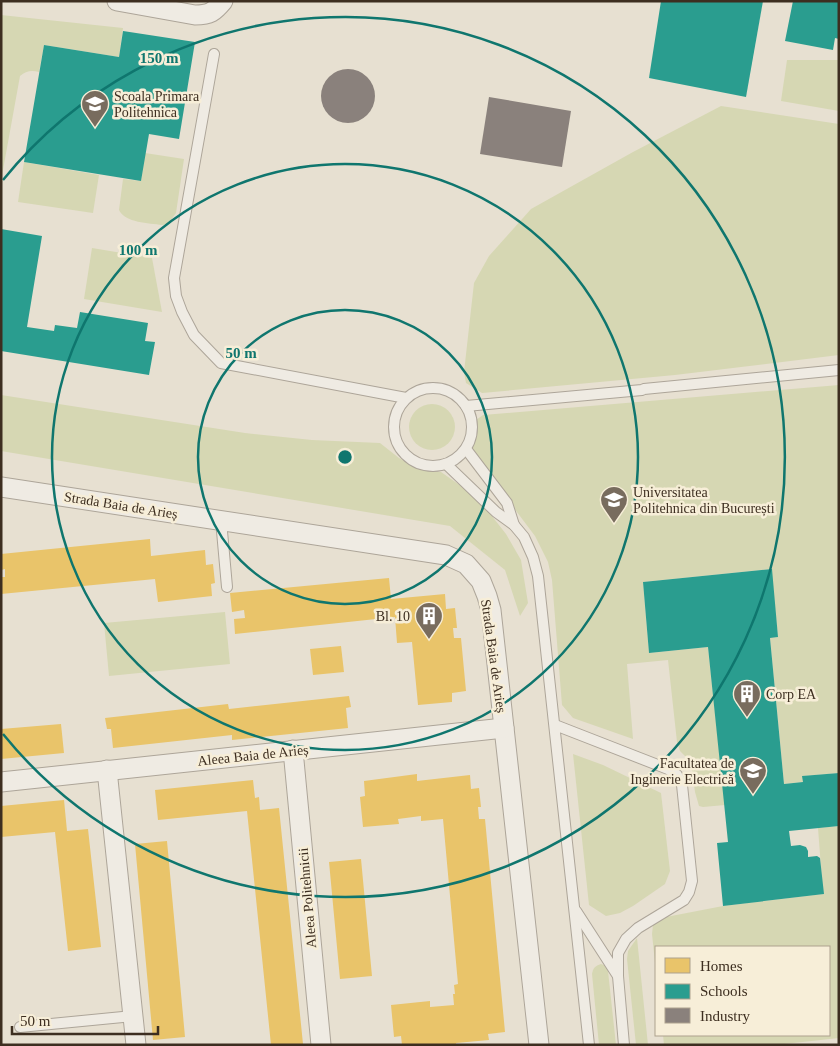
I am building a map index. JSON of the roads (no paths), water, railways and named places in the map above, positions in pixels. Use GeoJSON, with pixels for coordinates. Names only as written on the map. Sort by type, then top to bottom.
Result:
{"type":"FeatureCollection","features":[{"type":"Feature","properties":{"kind":"street"},"geometry":{"type":"LineString","coordinates":[[116,1],[195,15],[207,15],[223,1]]}},
{"type":"Feature","properties":{"kind":"street","name":"Strada Baia de Arieș"},"geometry":{"type":"LineString","coordinates":[[1,486],[446,555],[466,564],[482,581],[491,610],[539,1045]]}},
{"type":"Feature","properties":{"kind":"street","name":"Aleea Baia de Arieș"},"geometry":{"type":"LineString","coordinates":[[1,782],[504,728]]}},
{"type":"Feature","properties":{"kind":"street","name":"Aleea Politehnicii"},"geometry":{"type":"LineString","coordinates":[[293,750],[321,1045]]}},
{"type":"Feature","properties":{"kind":"street"},"geometry":{"type":"LineString","coordinates":[[107,770],[136,1045]]}},
{"type":"Feature","properties":{"kind":"lane"},"geometry":{"type":"LineString","coordinates":[[214,54],[174,278],[176,296],[194,335],[221,363],[406,398]]}},
{"type":"Feature","properties":{"kind":"lane"},"geometry":{"type":"LineString","coordinates":[[466,406],[839,370]]}},
{"type":"Feature","properties":{"kind":"lane"},"geometry":{"type":"LineString","coordinates":[[440,388],[454,394],[466,406],[471,416],[471,439],[466,449],[460,455],[446,464],[435,467],[413,462],[397,445],[393,423],[395,414],[406,398],[418,390],[440,388]]}},
{"type":"Feature","properties":{"kind":"lane"},"geometry":{"type":"LineString","coordinates":[[466,449],[507,503],[514,525]]}},
{"type":"Feature","properties":{"kind":"lane"},"geometry":{"type":"LineString","coordinates":[[446,464],[496,512],[514,525],[524,537],[538,576],[589,1045]]}},
{"type":"Feature","properties":{"kind":"lane"},"geometry":{"type":"LineString","coordinates":[[221,520],[227,587]]}},
{"type":"Feature","properties":{"kind":"lane"},"geometry":{"type":"LineString","coordinates":[[554,725],[668,769],[678,775],[682,785],[692,881],[689,892],[684,900],[638,928],[626,939],[618,954],[624,1045]]}},
{"type":"Feature","properties":{"kind":"lane"},"geometry":{"type":"LineString","coordinates":[[575,908],[618,976]]}},
{"type":"Feature","properties":{"kind":"lane"},"geometry":{"type":"LineString","coordinates":[[20,1027],[133,1016]]}},
{"type":"Feature","properties":{"kind":"place","name":"Scoala Primara Politehnica"},"geometry":{"type":"Point","coordinates":[95,128]}},
{"type":"Feature","properties":{"kind":"place","name":"Universitatea Politehnica din București"},"geometry":{"type":"Point","coordinates":[614,524]}},
{"type":"Feature","properties":{"kind":"place","name":"Bl. 10"},"geometry":{"type":"Point","coordinates":[429,640]}},
{"type":"Feature","properties":{"kind":"place","name":"Corp EA"},"geometry":{"type":"Point","coordinates":[747,718]}},
{"type":"Feature","properties":{"kind":"place","name":"Facultatea de Inginerie Electrică"},"geometry":{"type":"Point","coordinates":[753,795]}}]}
